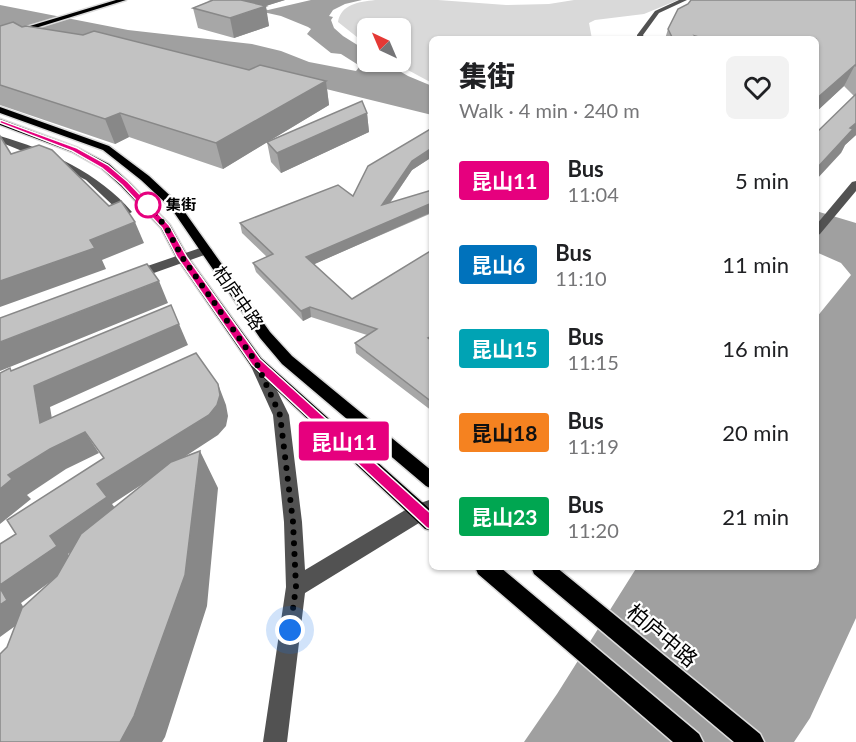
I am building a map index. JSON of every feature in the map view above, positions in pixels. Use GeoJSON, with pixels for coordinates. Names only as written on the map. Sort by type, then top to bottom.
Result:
{"type":"FeatureCollection","features":[{"type":"Feature","properties":{"kind":"main road"},"geometry":{"type":"LineString","coordinates":[[1,34],[109,0]]}},
{"type":"Feature","properties":{"kind":"main road"},"geometry":{"type":"LineString","coordinates":[[1,34],[14,33],[69,13],[123,0]]}},
{"type":"Feature","properties":{"kind":"main road","name":"柏庐中路"},"geometry":{"type":"LineString","coordinates":[[0,110],[88,140],[119,157],[175,206],[265,335],[287,360],[429,478]]}},
{"type":"Feature","properties":{"kind":"main road","name":"柏庐中路"},"geometry":{"type":"LineString","coordinates":[[0,122],[75,150],[105,166],[166,227],[182,257],[256,362],[427,514]]}},
{"type":"Feature","properties":{"kind":"main road","name":"柏庐中路"},"geometry":{"type":"LineString","coordinates":[[545,570],[752,742]]}},
{"type":"Feature","properties":{"kind":"main road"},"geometry":{"type":"LineString","coordinates":[[491,572],[691,742]]}},
{"type":"Feature","properties":{"kind":"street"},"geometry":{"type":"LineString","coordinates":[[640,36],[657,12],[684,0]]}},
{"type":"Feature","properties":{"kind":"street"},"geometry":{"type":"LineString","coordinates":[[0,139],[58,162],[90,178],[126,212]]}},
{"type":"Feature","properties":{"kind":"street"},"geometry":{"type":"LineString","coordinates":[[819,229],[856,184]]}},
{"type":"Feature","properties":{"kind":"street"},"geometry":{"type":"LineString","coordinates":[[118,282],[206,250]]}},
{"type":"Feature","properties":{"kind":"street"},"geometry":{"type":"LineString","coordinates":[[256,362],[280,415],[293,522],[296,587],[274,742]]}},
{"type":"Feature","properties":{"kind":"street"},"geometry":{"type":"LineString","coordinates":[[296,587],[427,514]]}},
{"type":"Feature","properties":{"kind":"shaded area"},"geometry":{"type":"Polygon","coordinates":[[[208,0],[231,0],[268,10],[311,0],[362,0],[345,4],[333,10],[329,16],[333,17],[331,20],[334,28],[357,45],[357,64],[341,54],[331,53],[307,34],[311,29],[281,16],[208,0]]]}},
{"type":"Feature","properties":{"kind":"shaded area"},"geometry":{"type":"Polygon","coordinates":[[[375,0],[438,0],[506,5],[549,4],[574,0],[678,0],[644,14],[595,20],[589,23],[591,36],[429,36],[429,81],[411,72],[411,18],[357,18],[357,37],[338,22],[343,11],[352,5],[375,0]]]}},
{"type":"Feature","properties":{"kind":"shaded area"},"geometry":{"type":"Polygon","coordinates":[[[0,5],[128,30],[252,44],[281,51],[309,62],[356,71],[401,72],[429,85],[429,114],[322,88],[0,28],[0,5]]]}},
{"type":"Feature","properties":{"kind":"shaded area"},"geometry":{"type":"Polygon","coordinates":[[[819,212],[856,223],[856,618],[810,718],[794,742],[524,742],[635,570],[819,570],[819,314],[851,275],[841,263],[819,253],[819,212]]]}},
{"type":"Feature","properties":{"kind":"building"},"geometry":{"type":"Polygon","coordinates":[[[213,0],[241,0],[266,6],[230,18],[193,8],[213,0]]]}},
{"type":"Feature","properties":{"kind":"building"},"geometry":{"type":"Polygon","coordinates":[[[691,0],[856,0],[856,66],[819,96],[819,36],[672,36],[668,29],[678,9],[691,0]]]}},
{"type":"Feature","properties":{"kind":"building"},"geometry":{"type":"Polygon","coordinates":[[[13,22],[22,27],[83,35],[94,31],[249,70],[260,65],[326,81],[216,143],[120,113],[105,119],[0,85],[0,26],[13,22]]]}},
{"type":"Feature","properties":{"kind":"building"},"geometry":{"type":"Polygon","coordinates":[[[856,94],[856,123],[850,128],[853,129],[819,166],[819,130],[856,94]]]}},
{"type":"Feature","properties":{"kind":"building"},"geometry":{"type":"Polygon","coordinates":[[[362,101],[367,113],[277,153],[267,142],[362,101]]]}},
{"type":"Feature","properties":{"kind":"building"},"geometry":{"type":"Polygon","coordinates":[[[429,130],[429,150],[412,161],[382,205],[429,191],[429,204],[306,257],[352,299],[429,252],[429,400],[355,343],[377,329],[310,307],[301,311],[253,263],[273,254],[240,223],[338,185],[353,196],[368,166],[429,130]]]}},
{"type":"Feature","properties":{"kind":"building"},"geometry":{"type":"Polygon","coordinates":[[[0,136],[11,154],[39,145],[52,150],[109,206],[121,201],[135,222],[90,240],[95,248],[0,281],[0,136]]]}},
{"type":"Feature","properties":{"kind":"building"},"geometry":{"type":"Polygon","coordinates":[[[147,264],[159,281],[0,342],[0,318],[147,264]]]}},
{"type":"Feature","properties":{"kind":"building"},"geometry":{"type":"Polygon","coordinates":[[[171,305],[179,324],[34,386],[40,423],[196,353],[218,384],[220,395],[217,405],[209,415],[97,484],[107,497],[50,536],[57,546],[0,585],[0,544],[16,534],[7,520],[104,458],[85,432],[50,449],[8,475],[12,479],[0,489],[0,373],[10,368],[11,371],[171,305]]]}},
{"type":"Feature","properties":{"kind":"building"},"geometry":{"type":"Polygon","coordinates":[[[200,451],[185,575],[134,716],[120,742],[0,742],[0,654],[7,647],[22,608],[57,576],[81,534],[171,462],[200,451]]]}},
{"type":"Feature","properties":{"kind":"building"},"geometry":{"type":"Polygon","coordinates":[[[0,588],[7,600],[0,605],[0,588]]]}},
{"type":"Feature","properties":{"kind":"bus line","name":"昆山11"},"geometry":{"type":"LineString","coordinates":[[0,122],[43,136],[105,166],[148,205],[166,227],[182,257],[256,362],[429,521]]}},
{"type":"Feature","properties":{"kind":"place","name":"集街"},"geometry":{"type":"Point","coordinates":[148,205]}},
{"type":"Feature","properties":{"kind":"route"},"geometry":{"type":"LineString","coordinates":[[148,205],[166,227],[182,257],[256,362],[280,415],[293,522],[296,587],[290,630]]}}]}
